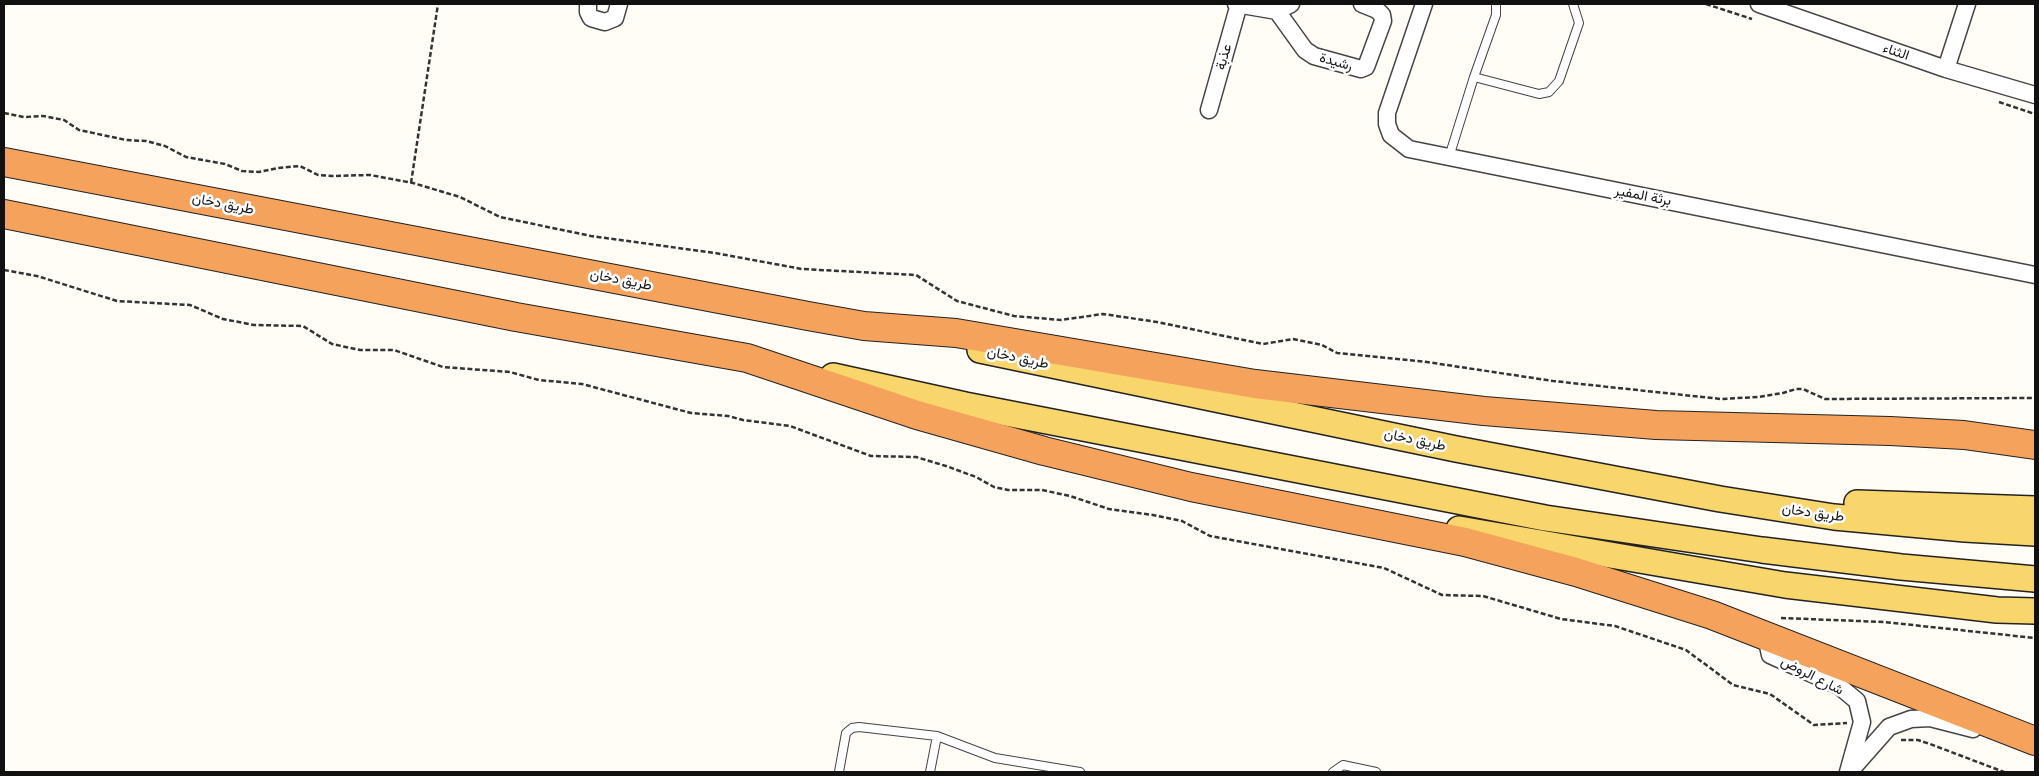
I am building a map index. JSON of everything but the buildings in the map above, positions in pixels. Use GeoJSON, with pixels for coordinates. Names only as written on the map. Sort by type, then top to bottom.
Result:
{"type":"FeatureCollection","features":[{"type":"Feature","properties":{"kind":"highway"},"geometry":{"type":"LineString","coordinates":[[4,150],[66,174]]}},
{"type":"Feature","properties":{"kind":"highway","name":"طريق دخان"},"geometry":{"type":"LineString","coordinates":[[4,162],[864,326]]}},
{"type":"Feature","properties":{"kind":"highway"},"geometry":{"type":"LineString","coordinates":[[4,214],[516,317],[747,358],[917,416],[1044,451],[1191,487],[1465,542],[1576,572],[1712,616],[1772,627],[2035,741]]}},
{"type":"Feature","properties":{"kind":"highway"},"geometry":{"type":"LineString","coordinates":[[864,326],[956,333],[1255,384],[1484,411],[1656,425],[1964,435],[2035,446]]}},
{"type":"Feature","properties":{"kind":"main road","name":"طريق دخان"},"geometry":{"type":"LineString","coordinates":[[864,326],[1456,448],[1720,499],[1834,517],[1965,529],[2035,533]]}},
{"type":"Feature","properties":{"kind":"main road"},"geometry":{"type":"LineString","coordinates":[[747,358],[965,405],[1545,518],[1790,554],[1901,567],[2035,579]]}},
{"type":"Feature","properties":{"kind":"main road"},"geometry":{"type":"LineString","coordinates":[[1720,499],[2035,509]]}},
{"type":"Feature","properties":{"kind":"main road"},"geometry":{"type":"LineString","coordinates":[[1301,509],[1351,510],[1785,585],[1997,610],[2035,611]]}},
{"type":"Feature","properties":{"kind":"street"},"geometry":{"type":"LineString","coordinates":[[588,4],[588,12],[591,18],[605,22],[615,18],[619,4]]}},
{"type":"Feature","properties":{"kind":"street","name":"رشيدة"},"geometry":{"type":"LineString","coordinates":[[1238,4],[1284,7],[1305,50],[1314,56],[1360,69],[1366,67],[1383,21],[1382,15],[1377,10],[1362,4]]}},
{"type":"Feature","properties":{"kind":"street","name":"عذبة"},"geometry":{"type":"LineString","coordinates":[[1210,110],[1238,4]]}},
{"type":"Feature","properties":{"kind":"street","name":"برثة المفير"},"geometry":{"type":"LineString","coordinates":[[1424,4],[1387,113],[1387,124],[1391,135],[1408,149],[2035,275]]}},
{"type":"Feature","properties":{"kind":"street","name":"الثناء"},"geometry":{"type":"LineString","coordinates":[[1759,4],[1946,69],[2035,95]]}},
{"type":"Feature","properties":{"kind":"street"},"geometry":{"type":"LineString","coordinates":[[1946,69],[1968,4]]}},
{"type":"Feature","properties":{"kind":"street","name":"شارع الروض"},"geometry":{"type":"LineString","coordinates":[[1772,627],[1770,655],[1839,686],[1857,701],[1862,722]]}},
{"type":"Feature","properties":{"kind":"street"},"geometry":{"type":"LineString","coordinates":[[1849,772],[1889,727],[1911,719],[1930,718],[1982,731],[2002,728]]}},
{"type":"Feature","properties":{"kind":"street"},"geometry":{"type":"LineString","coordinates":[[1849,772],[1862,722]]}},
{"type":"Feature","properties":{"kind":"lane"},"geometry":{"type":"LineString","coordinates":[[1449,157],[1496,15],[1496,4]]}},
{"type":"Feature","properties":{"kind":"lane"},"geometry":{"type":"LineString","coordinates":[[1474,77],[1539,94],[1549,92],[1559,80],[1579,23],[1573,4]]}},
{"type":"Feature","properties":{"kind":"lane"},"geometry":{"type":"LineString","coordinates":[[839,772],[846,733],[852,728],[859,727],[937,736],[995,758],[1054,770],[1080,772]]}},
{"type":"Feature","properties":{"kind":"lane"},"geometry":{"type":"LineString","coordinates":[[930,772],[937,736]]}},
{"type":"Feature","properties":{"kind":"lane"},"geometry":{"type":"LineString","coordinates":[[1333,772],[1343,765],[1376,772]]}},
{"type":"Feature","properties":{"kind":"path"},"geometry":{"type":"LineString","coordinates":[[410,183],[438,4]]}},
{"type":"Feature","properties":{"kind":"path"},"geometry":{"type":"LineString","coordinates":[[4,113],[24,117],[43,116],[64,120],[79,130],[126,140],[146,141],[165,146],[186,156],[225,164],[242,171],[259,172],[300,166],[318,174],[332,176],[370,174],[410,183],[460,198],[500,217],[591,236],[715,253],[802,270],[916,275],[958,301],[1014,316],[1061,320],[1103,314],[1157,322],[1263,344],[1293,339],[1322,345],[1336,353],[1427,362],[1553,381],[1722,399],[1758,397],[1796,389],[1803,389],[1825,399],[2035,398]]}},
{"type":"Feature","properties":{"kind":"path"},"geometry":{"type":"LineString","coordinates":[[4,270],[37,276],[117,300],[190,306],[223,319],[254,326],[303,326],[332,344],[360,350],[394,350],[443,367],[510,372],[539,380],[582,384],[691,413],[728,416],[742,420],[790,426],[871,456],[916,457],[976,477],[994,487],[1008,490],[1042,490],[1070,496],[1110,509],[1182,521],[1210,536],[1384,568],[1442,595],[1483,596],[1561,619],[1615,626],[1686,650],[1733,685],[1770,694],[1814,725],[1862,722]]}},
{"type":"Feature","properties":{"kind":"path"},"geometry":{"type":"LineString","coordinates":[[1772,627],[1884,622],[2035,638]]}},
{"type":"Feature","properties":{"kind":"path"},"geometry":{"type":"LineString","coordinates":[[1889,727],[1899,740],[1918,740],[2004,772]]}}]}
